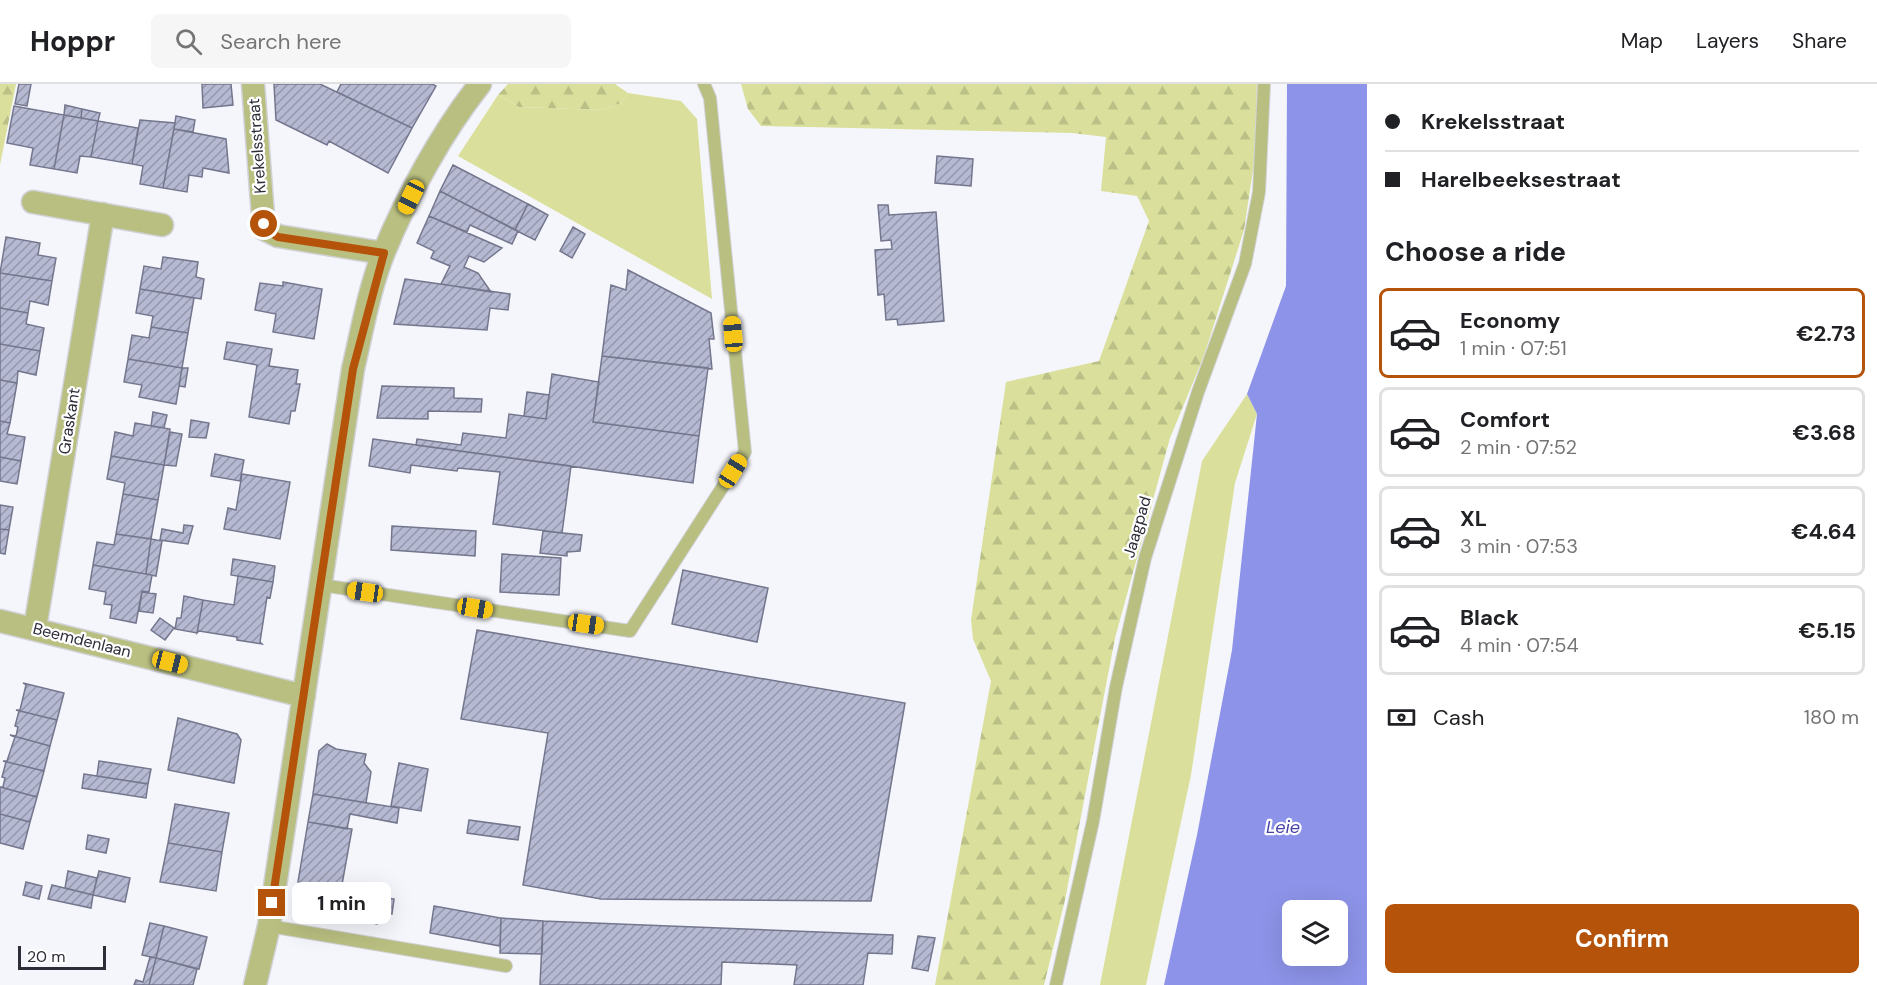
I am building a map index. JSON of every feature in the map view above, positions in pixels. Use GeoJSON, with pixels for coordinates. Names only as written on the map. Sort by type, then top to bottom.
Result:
{"type":"FeatureCollection","features":[{"type":"Feature","properties":{"kind":"street","name":"Krekelsstraat"},"geometry":{"type":"LineString","coordinates":[[253,84],[264,229],[278,237],[384,253]]}},
{"type":"Feature","properties":{"kind":"street"},"geometry":{"type":"LineString","coordinates":[[255,985],[269,926],[353,369],[384,253],[436,147],[480,84]]}},
{"type":"Feature","properties":{"kind":"street"},"geometry":{"type":"LineString","coordinates":[[33,202],[162,225]]}},
{"type":"Feature","properties":{"kind":"street","name":"Graskant"},"geometry":{"type":"LineString","coordinates":[[35,628],[103,214]]}},
{"type":"Feature","properties":{"kind":"street","name":"Beemdenlaan"},"geometry":{"type":"LineString","coordinates":[[0,621],[304,696]]}},
{"type":"Feature","properties":{"kind":"lane"},"geometry":{"type":"LineString","coordinates":[[321,585],[630,631],[745,452],[710,98],[704,84]]}},
{"type":"Feature","properties":{"kind":"lane","name":"Jaagpad"},"geometry":{"type":"LineString","coordinates":[[1056,985],[1093,821],[1116,687],[1145,558],[1198,392],[1245,264],[1259,192],[1264,84]]}},
{"type":"Feature","properties":{"kind":"lane"},"geometry":{"type":"LineString","coordinates":[[269,926],[506,966]]}},
{"type":"Feature","properties":{"kind":"green space"},"geometry":{"type":"Polygon","coordinates":[[[0,84],[16,84],[0,165],[0,84]]]}},
{"type":"Feature","properties":{"kind":"green space"},"geometry":{"type":"Polygon","coordinates":[[[508,84],[615,84],[628,93],[621,103],[602,110],[519,107],[498,95],[508,84]]]}},
{"type":"Feature","properties":{"kind":"green space"},"geometry":{"type":"Polygon","coordinates":[[[741,84],[1257,84],[1255,157],[1244,230],[1204,356],[1170,438],[1115,638],[1065,900],[1044,985],[935,985],[991,681],[973,639],[971,620],[1006,382],[1099,361],[1149,221],[1137,196],[1101,191],[1106,137],[1072,133],[761,126],[748,109],[741,84]]]}},
{"type":"Feature","properties":{"kind":"green space"},"geometry":{"type":"Polygon","coordinates":[[[628,93],[681,101],[697,119],[712,299],[458,156],[498,95],[519,107],[602,110],[621,103],[628,93]]]}},
{"type":"Feature","properties":{"kind":"green space"},"geometry":{"type":"Polygon","coordinates":[[[1247,394],[1257,414],[1235,483],[1191,775],[1146,985],[1100,985],[1202,461],[1247,394]]]}},
{"type":"Feature","properties":{"kind":"water","name":"Leie"},"geometry":{"type":"Polygon","coordinates":[[[1287,84],[1367,84],[1367,985],[1164,985],[1197,835],[1232,650],[1257,414],[1247,394],[1286,286],[1287,84]]]}},
{"type":"Feature","properties":{"kind":"building"},"geometry":{"type":"Polygon","coordinates":[[[19,84],[31,84],[27,106],[15,104],[19,84]]]}},
{"type":"Feature","properties":{"kind":"building"},"geometry":{"type":"Polygon","coordinates":[[[202,84],[231,84],[233,105],[203,108],[202,84]]]}},
{"type":"Feature","properties":{"kind":"building"},"geometry":{"type":"Polygon","coordinates":[[[274,84],[320,84],[412,128],[388,173],[329,141],[327,145],[276,120],[274,84]]]}},
{"type":"Feature","properties":{"kind":"building"},"geometry":{"type":"Polygon","coordinates":[[[341,84],[432,84],[436,86],[412,128],[337,92],[341,84]]]}},
{"type":"Feature","properties":{"kind":"building"},"geometry":{"type":"Polygon","coordinates":[[[65,105],[82,109],[81,118],[64,115],[65,105]]]}},
{"type":"Feature","properties":{"kind":"building"},"geometry":{"type":"Polygon","coordinates":[[[14,106],[64,115],[54,169],[30,165],[33,148],[7,143],[14,106]]]}},
{"type":"Feature","properties":{"kind":"building"},"geometry":{"type":"Polygon","coordinates":[[[82,109],[100,113],[98,121],[81,118],[82,109]]]}},
{"type":"Feature","properties":{"kind":"building"},"geometry":{"type":"Polygon","coordinates":[[[64,115],[98,121],[91,157],[80,156],[77,173],[54,169],[64,115]]]}},
{"type":"Feature","properties":{"kind":"building"},"geometry":{"type":"Polygon","coordinates":[[[176,116],[195,120],[193,132],[174,129],[176,116]]]}},
{"type":"Feature","properties":{"kind":"building"},"geometry":{"type":"Polygon","coordinates":[[[140,120],[175,123],[163,188],[140,184],[143,166],[132,164],[140,120]]]}},
{"type":"Feature","properties":{"kind":"building"},"geometry":{"type":"Polygon","coordinates":[[[98,121],[138,128],[132,164],[91,157],[98,121]]]}},
{"type":"Feature","properties":{"kind":"building"},"geometry":{"type":"Polygon","coordinates":[[[174,129],[226,139],[229,173],[203,168],[202,177],[189,175],[187,192],[163,188],[174,129]]]}},
{"type":"Feature","properties":{"kind":"building"},"geometry":{"type":"Polygon","coordinates":[[[937,156],[973,159],[971,186],[935,183],[937,156]]]}},
{"type":"Feature","properties":{"kind":"building"},"geometry":{"type":"Polygon","coordinates":[[[453,165],[528,204],[515,230],[440,191],[453,165]]]}},
{"type":"Feature","properties":{"kind":"building"},"geometry":{"type":"Polygon","coordinates":[[[440,191],[518,231],[512,244],[470,225],[467,232],[429,216],[440,191]]]}},
{"type":"Feature","properties":{"kind":"building"},"geometry":{"type":"Polygon","coordinates":[[[528,204],[548,215],[535,240],[515,230],[528,204]]]}},
{"type":"Feature","properties":{"kind":"building"},"geometry":{"type":"Polygon","coordinates":[[[878,205],[888,205],[889,215],[936,212],[944,321],[898,325],[897,319],[886,320],[884,294],[878,295],[875,250],[892,249],[891,240],[881,241],[878,205]]]}},
{"type":"Feature","properties":{"kind":"building"},"geometry":{"type":"Polygon","coordinates":[[[429,216],[502,248],[484,262],[469,256],[464,267],[478,273],[491,292],[441,284],[450,266],[431,258],[434,251],[417,243],[429,216]]]}},
{"type":"Feature","properties":{"kind":"building"},"geometry":{"type":"Polygon","coordinates":[[[573,227],[585,234],[572,258],[560,251],[573,227]]]}},
{"type":"Feature","properties":{"kind":"building"},"geometry":{"type":"Polygon","coordinates":[[[6,237],[40,243],[38,255],[56,258],[52,281],[0,273],[6,237]]]}},
{"type":"Feature","properties":{"kind":"building"},"geometry":{"type":"Polygon","coordinates":[[[163,257],[198,262],[196,277],[204,279],[201,299],[140,289],[144,266],[161,269],[163,257]]]}},
{"type":"Feature","properties":{"kind":"building"},"geometry":{"type":"Polygon","coordinates":[[[628,270],[711,313],[714,339],[709,339],[712,369],[602,356],[611,285],[626,290],[628,270]]]}},
{"type":"Feature","properties":{"kind":"building"},"geometry":{"type":"Polygon","coordinates":[[[0,273],[52,281],[48,305],[30,301],[28,313],[0,308],[0,273]]]}},
{"type":"Feature","properties":{"kind":"building"},"geometry":{"type":"Polygon","coordinates":[[[405,279],[510,294],[508,310],[490,308],[487,330],[394,324],[405,279]]]}},
{"type":"Feature","properties":{"kind":"building"},"geometry":{"type":"Polygon","coordinates":[[[283,282],[322,289],[314,339],[273,332],[276,314],[255,310],[260,283],[283,286],[283,282]]]}},
{"type":"Feature","properties":{"kind":"building"},"geometry":{"type":"Polygon","coordinates":[[[140,289],[194,298],[188,333],[151,327],[153,316],[136,313],[140,289]]]}},
{"type":"Feature","properties":{"kind":"building"},"geometry":{"type":"Polygon","coordinates":[[[0,308],[28,313],[26,324],[44,328],[40,351],[0,344],[0,308]]]}},
{"type":"Feature","properties":{"kind":"building"},"geometry":{"type":"Polygon","coordinates":[[[151,327],[188,333],[182,368],[128,359],[132,335],[149,338],[151,327]]]}},
{"type":"Feature","properties":{"kind":"building"},"geometry":{"type":"Polygon","coordinates":[[[227,342],[272,349],[269,366],[298,370],[296,384],[300,384],[295,411],[291,411],[289,424],[249,417],[257,365],[224,359],[227,342]]]}},
{"type":"Feature","properties":{"kind":"building"},"geometry":{"type":"Polygon","coordinates":[[[0,344],[40,351],[36,375],[18,371],[17,383],[0,380],[0,344]]]}},
{"type":"Feature","properties":{"kind":"building"},"geometry":{"type":"Polygon","coordinates":[[[602,356],[708,368],[699,436],[593,422],[602,356]]]}},
{"type":"Feature","properties":{"kind":"building"},"geometry":{"type":"Polygon","coordinates":[[[128,359],[182,368],[176,404],[139,397],[142,385],[124,382],[128,359]]]}},
{"type":"Feature","properties":{"kind":"building"},"geometry":{"type":"Polygon","coordinates":[[[182,368],[188,368],[185,387],[179,386],[182,368]]]}},
{"type":"Feature","properties":{"kind":"building"},"geometry":{"type":"Polygon","coordinates":[[[552,374],[599,382],[593,422],[699,436],[693,483],[416,445],[417,439],[461,445],[463,433],[506,438],[509,414],[546,419],[552,374]]]}},
{"type":"Feature","properties":{"kind":"building"},"geometry":{"type":"Polygon","coordinates":[[[0,380],[17,383],[10,423],[0,421],[0,380]]]}},
{"type":"Feature","properties":{"kind":"building"},"geometry":{"type":"Polygon","coordinates":[[[382,386],[454,388],[454,398],[482,399],[481,412],[428,411],[428,419],[377,418],[382,386]]]}},
{"type":"Feature","properties":{"kind":"building"},"geometry":{"type":"Polygon","coordinates":[[[527,392],[549,395],[546,419],[524,416],[527,392]]]}},
{"type":"Feature","properties":{"kind":"building"},"geometry":{"type":"Polygon","coordinates":[[[153,412],[167,415],[164,428],[151,426],[153,412]]]}},
{"type":"Feature","properties":{"kind":"building"},"geometry":{"type":"Polygon","coordinates":[[[191,420],[209,423],[206,438],[189,437],[191,420]]]}},
{"type":"Feature","properties":{"kind":"building"},"geometry":{"type":"Polygon","coordinates":[[[0,421],[10,423],[7,434],[25,437],[21,461],[0,457],[0,421]]]}},
{"type":"Feature","properties":{"kind":"building"},"geometry":{"type":"Polygon","coordinates":[[[135,423],[170,429],[164,465],[111,456],[115,432],[133,436],[135,423]]]}},
{"type":"Feature","properties":{"kind":"building"},"geometry":{"type":"Polygon","coordinates":[[[170,432],[182,434],[176,466],[164,465],[170,432]]]}},
{"type":"Feature","properties":{"kind":"building"},"geometry":{"type":"Polygon","coordinates":[[[373,439],[571,466],[562,533],[493,524],[500,472],[458,468],[457,471],[411,465],[410,473],[369,466],[373,439]]]}},
{"type":"Feature","properties":{"kind":"building"},"geometry":{"type":"Polygon","coordinates":[[[215,454],[244,460],[240,481],[211,476],[215,454]]]}},
{"type":"Feature","properties":{"kind":"building"},"geometry":{"type":"Polygon","coordinates":[[[111,456],[164,465],[158,500],[123,494],[125,483],[107,479],[111,456]]]}},
{"type":"Feature","properties":{"kind":"building"},"geometry":{"type":"Polygon","coordinates":[[[0,457],[21,461],[17,484],[0,481],[0,457]]]}},
{"type":"Feature","properties":{"kind":"building"},"geometry":{"type":"Polygon","coordinates":[[[242,474],[290,482],[280,539],[224,529],[228,508],[236,510],[242,474]]]}},
{"type":"Feature","properties":{"kind":"building"},"geometry":{"type":"Polygon","coordinates":[[[123,494],[158,500],[151,539],[116,534],[123,494]]]}},
{"type":"Feature","properties":{"kind":"building"},"geometry":{"type":"Polygon","coordinates":[[[0,505],[13,507],[9,530],[0,529],[0,505]]]}},
{"type":"Feature","properties":{"kind":"building"},"geometry":{"type":"Polygon","coordinates":[[[184,525],[193,526],[188,544],[160,540],[162,529],[183,533],[184,525]]]}},
{"type":"Feature","properties":{"kind":"building"},"geometry":{"type":"Polygon","coordinates":[[[392,526],[476,531],[475,556],[391,550],[392,526]]]}},
{"type":"Feature","properties":{"kind":"building"},"geometry":{"type":"Polygon","coordinates":[[[0,529],[9,530],[5,554],[0,553],[0,529]]]}},
{"type":"Feature","properties":{"kind":"building"},"geometry":{"type":"Polygon","coordinates":[[[543,531],[582,535],[580,551],[567,552],[567,556],[540,553],[543,531]]]}},
{"type":"Feature","properties":{"kind":"building"},"geometry":{"type":"Polygon","coordinates":[[[116,534],[151,539],[146,574],[93,565],[97,542],[114,545],[116,534]]]}},
{"type":"Feature","properties":{"kind":"building"},"geometry":{"type":"Polygon","coordinates":[[[151,539],[162,541],[156,576],[146,574],[151,539]]]}},
{"type":"Feature","properties":{"kind":"building"},"geometry":{"type":"Polygon","coordinates":[[[502,554],[561,558],[559,595],[500,592],[502,554]]]}},
{"type":"Feature","properties":{"kind":"building"},"geometry":{"type":"Polygon","coordinates":[[[233,559],[275,566],[273,582],[231,575],[233,559]]]}},
{"type":"Feature","properties":{"kind":"building"},"geometry":{"type":"Polygon","coordinates":[[[93,565],[152,575],[149,592],[142,591],[136,623],[110,618],[112,605],[104,604],[106,592],[89,589],[93,565]]]}},
{"type":"Feature","properties":{"kind":"building"},"geometry":{"type":"Polygon","coordinates":[[[683,570],[768,588],[757,642],[672,624],[683,570]]]}},
{"type":"Feature","properties":{"kind":"building"},"geometry":{"type":"Polygon","coordinates":[[[238,576],[273,582],[270,598],[267,597],[260,642],[262,644],[237,640],[237,637],[199,631],[197,633],[203,600],[234,605],[238,576]]]}},
{"type":"Feature","properties":{"kind":"building"},"geometry":{"type":"Polygon","coordinates":[[[142,592],[156,594],[153,613],[139,611],[142,592]]]}},
{"type":"Feature","properties":{"kind":"building"},"geometry":{"type":"Polygon","coordinates":[[[184,596],[203,600],[197,633],[175,629],[177,618],[181,618],[184,596]]]}},
{"type":"Feature","properties":{"kind":"building"},"geometry":{"type":"Polygon","coordinates":[[[160,618],[174,628],[165,640],[151,630],[160,618]]]}},
{"type":"Feature","properties":{"kind":"building"},"geometry":{"type":"Polygon","coordinates":[[[477,630],[905,703],[871,901],[601,899],[523,885],[548,733],[461,719],[477,630]]]}},
{"type":"Feature","properties":{"kind":"building"},"geometry":{"type":"Polygon","coordinates":[[[23,683],[64,693],[57,720],[16,710],[20,710],[26,685],[23,683]]]}},
{"type":"Feature","properties":{"kind":"building"},"geometry":{"type":"Polygon","coordinates":[[[16,710],[57,720],[50,746],[10,735],[16,736],[18,727],[15,726],[19,711],[16,710]]]}},
{"type":"Feature","properties":{"kind":"building"},"geometry":{"type":"Polygon","coordinates":[[[178,718],[237,734],[241,740],[234,783],[168,770],[178,718]]]}},
{"type":"Feature","properties":{"kind":"building"},"geometry":{"type":"Polygon","coordinates":[[[10,735],[50,746],[44,771],[3,761],[7,761],[15,737],[10,735]]]}},
{"type":"Feature","properties":{"kind":"building"},"geometry":{"type":"Polygon","coordinates":[[[327,744],[336,749],[366,754],[364,763],[371,772],[366,803],[313,794],[319,751],[327,744]]]}},
{"type":"Feature","properties":{"kind":"building"},"geometry":{"type":"Polygon","coordinates":[[[3,761],[44,771],[37,797],[0,787],[3,787],[5,778],[2,777],[6,762],[3,761]]]}},
{"type":"Feature","properties":{"kind":"building"},"geometry":{"type":"Polygon","coordinates":[[[99,761],[151,769],[148,784],[97,776],[99,761]]]}},
{"type":"Feature","properties":{"kind":"building"},"geometry":{"type":"Polygon","coordinates":[[[399,763],[428,769],[421,811],[391,806],[399,763]]]}},
{"type":"Feature","properties":{"kind":"building"},"geometry":{"type":"Polygon","coordinates":[[[84,774],[148,784],[146,798],[82,788],[84,774]]]}},
{"type":"Feature","properties":{"kind":"building"},"geometry":{"type":"Polygon","coordinates":[[[0,787],[37,797],[30,822],[0,814],[0,787]]]}},
{"type":"Feature","properties":{"kind":"building"},"geometry":{"type":"Polygon","coordinates":[[[313,794],[399,808],[397,823],[350,814],[347,829],[308,822],[313,794]]]}},
{"type":"Feature","properties":{"kind":"building"},"geometry":{"type":"Polygon","coordinates":[[[175,804],[229,813],[222,852],[168,843],[175,804]]]}},
{"type":"Feature","properties":{"kind":"building"},"geometry":{"type":"Polygon","coordinates":[[[0,814],[30,822],[23,849],[0,843],[0,814]]]}},
{"type":"Feature","properties":{"kind":"building"},"geometry":{"type":"Polygon","coordinates":[[[469,820],[520,827],[518,840],[467,833],[469,820]]]}},
{"type":"Feature","properties":{"kind":"building"},"geometry":{"type":"Polygon","coordinates":[[[308,822],[352,829],[341,890],[298,882],[308,822]]]}},
{"type":"Feature","properties":{"kind":"building"},"geometry":{"type":"Polygon","coordinates":[[[88,835],[109,839],[106,853],[86,849],[88,835]]]}},
{"type":"Feature","properties":{"kind":"building"},"geometry":{"type":"Polygon","coordinates":[[[168,843],[222,852],[216,891],[160,882],[168,843]]]}},
{"type":"Feature","properties":{"kind":"building"},"geometry":{"type":"Polygon","coordinates":[[[68,871],[97,878],[93,895],[65,888],[68,871]]]}},
{"type":"Feature","properties":{"kind":"building"},"geometry":{"type":"Polygon","coordinates":[[[99,871],[130,878],[125,902],[93,895],[99,871]]]}},
{"type":"Feature","properties":{"kind":"building"},"geometry":{"type":"Polygon","coordinates":[[[26,882],[42,886],[39,899],[23,895],[26,882]]]}},
{"type":"Feature","properties":{"kind":"building"},"geometry":{"type":"Polygon","coordinates":[[[298,882],[394,899],[392,914],[379,912],[377,924],[293,909],[298,882]]]}},
{"type":"Feature","properties":{"kind":"building"},"geometry":{"type":"Polygon","coordinates":[[[52,885],[93,895],[91,908],[48,899],[52,885]]]}},
{"type":"Feature","properties":{"kind":"building"},"geometry":{"type":"Polygon","coordinates":[[[434,906],[501,918],[500,946],[430,933],[434,906]]]}},
{"type":"Feature","properties":{"kind":"building"},"geometry":{"type":"Polygon","coordinates":[[[501,918],[543,921],[542,954],[500,953],[501,918]]]}},
{"type":"Feature","properties":{"kind":"building"},"geometry":{"type":"Polygon","coordinates":[[[543,921],[893,935],[892,954],[868,953],[863,985],[794,985],[797,965],[722,962],[721,985],[540,985],[543,921]]]}},
{"type":"Feature","properties":{"kind":"building"},"geometry":{"type":"Polygon","coordinates":[[[150,923],[164,926],[156,958],[142,955],[150,923]]]}},
{"type":"Feature","properties":{"kind":"building"},"geometry":{"type":"Polygon","coordinates":[[[164,926],[207,937],[199,969],[156,958],[164,926]]]}},
{"type":"Feature","properties":{"kind":"building"},"geometry":{"type":"Polygon","coordinates":[[[918,936],[935,938],[928,971],[912,968],[918,936]]]}},
{"type":"Feature","properties":{"kind":"building"},"geometry":{"type":"Polygon","coordinates":[[[150,957],[156,958],[149,985],[134,985],[136,980],[143,982],[150,957]]]}},
{"type":"Feature","properties":{"kind":"building"},"geometry":{"type":"Polygon","coordinates":[[[156,958],[197,969],[193,985],[149,985],[156,958]]]}},
{"type":"Feature","properties":{"kind":"route"},"geometry":{"type":"LineString","coordinates":[[264,224],[264,229],[278,237],[314,240],[384,253],[353,369],[272,903]]}}]}
